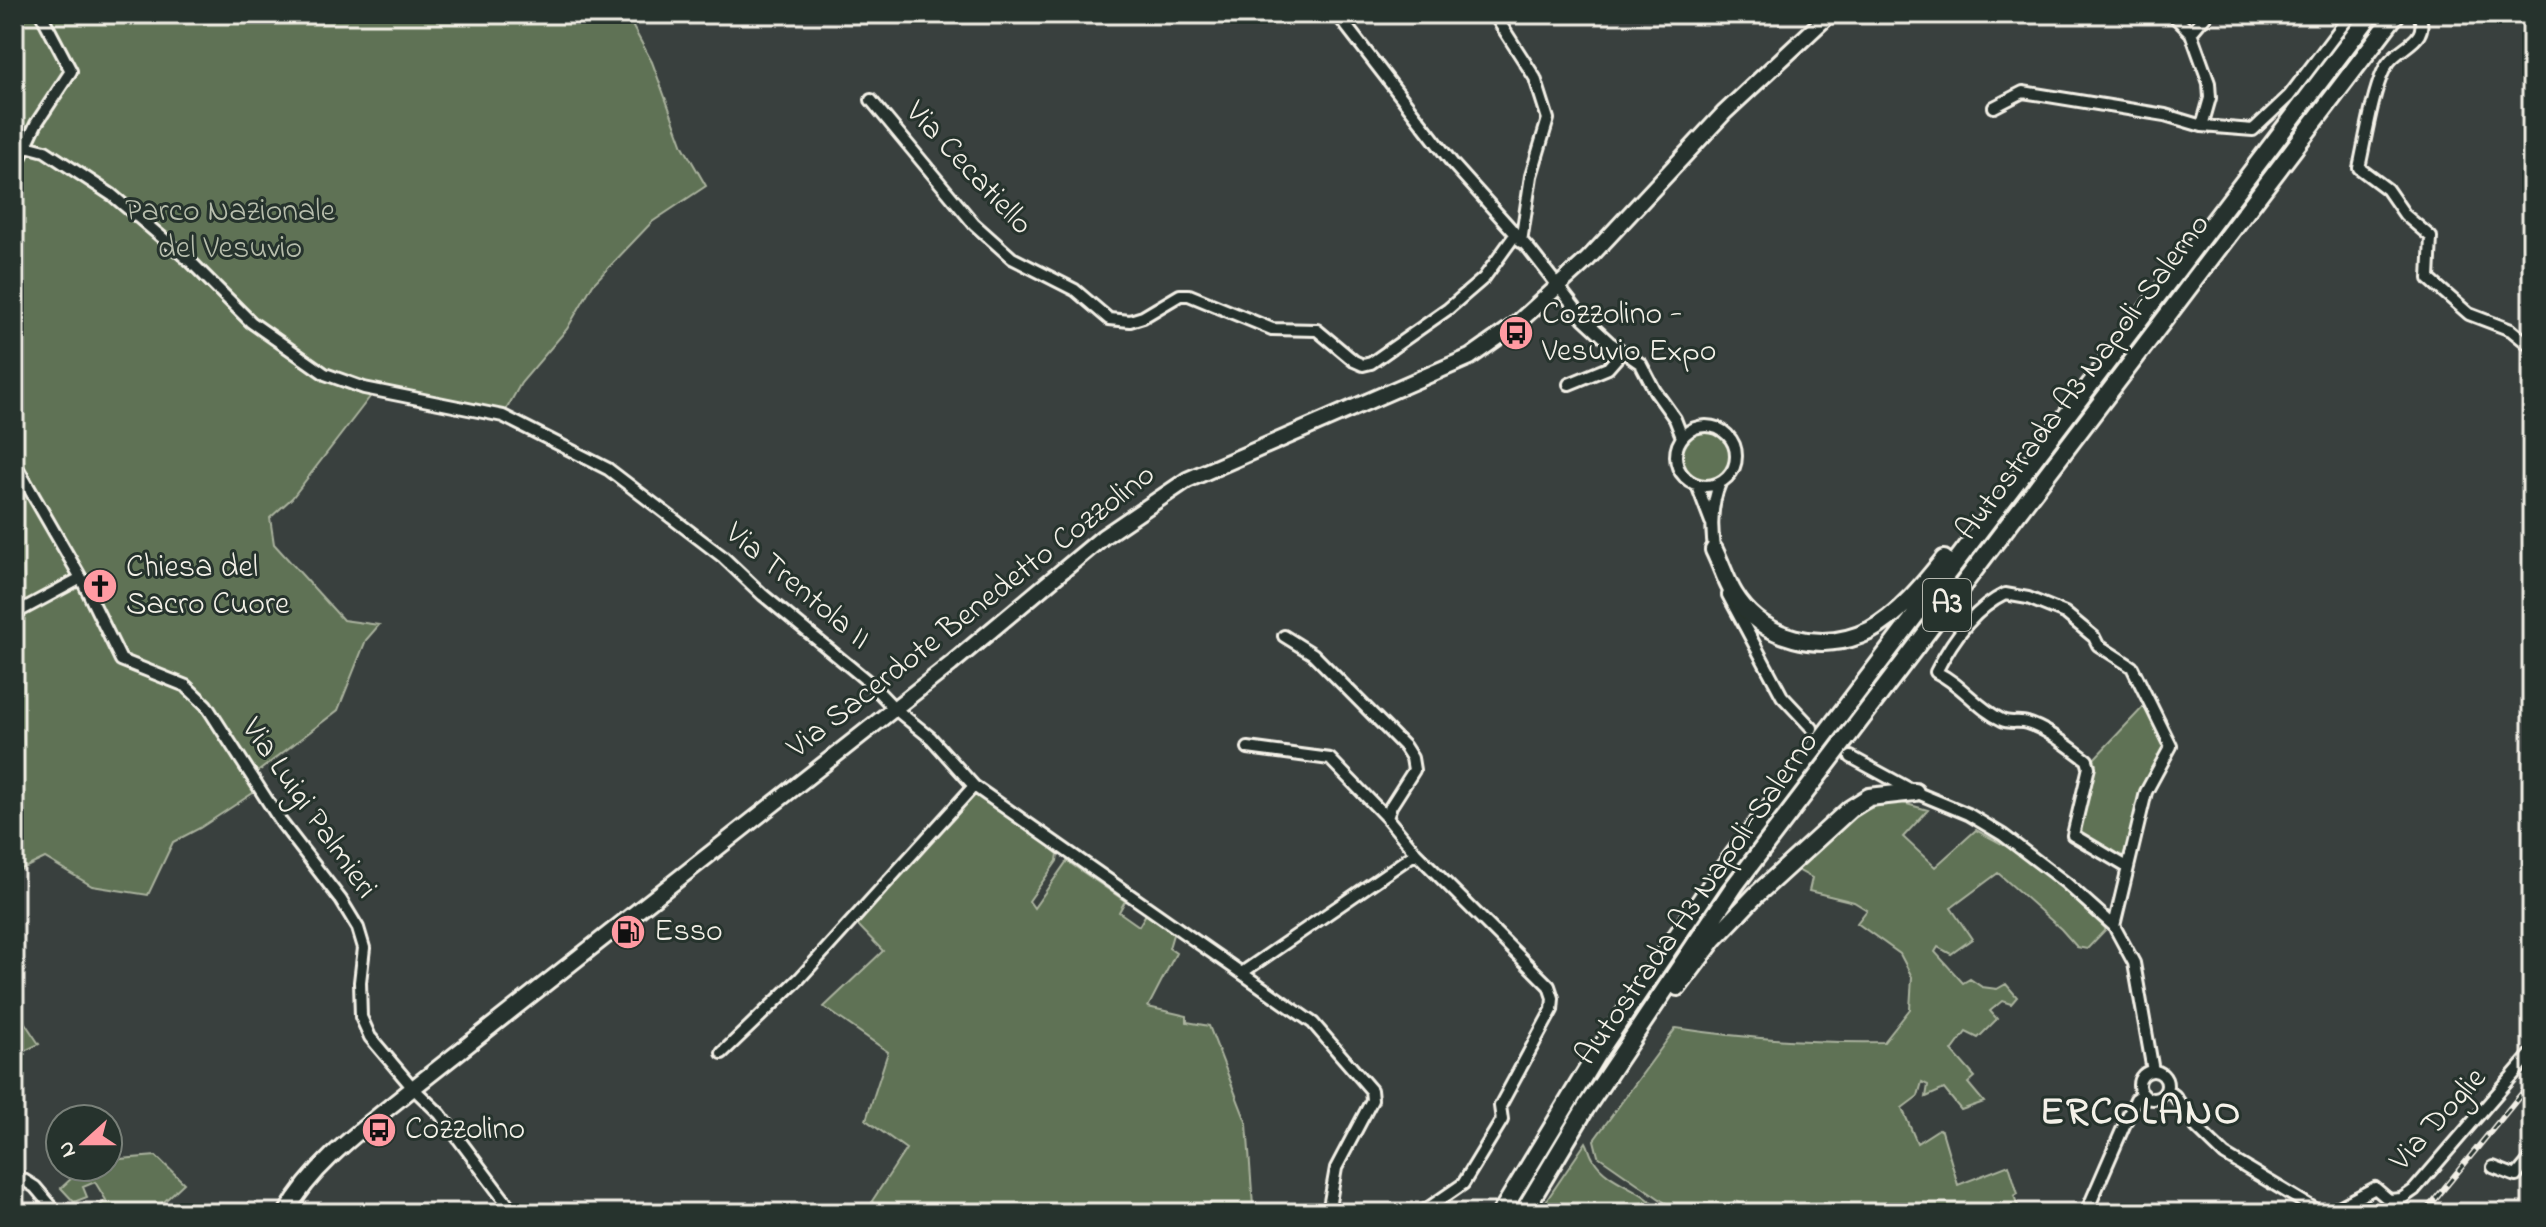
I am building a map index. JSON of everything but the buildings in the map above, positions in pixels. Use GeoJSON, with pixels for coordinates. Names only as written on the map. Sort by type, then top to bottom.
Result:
{"type":"FeatureCollection","features":[{"type":"Feature","properties":{"kind":"highway","name":"Autostrada A3 Napoli-Salerno"},"geometry":{"type":"LineString","coordinates":[[1501,1213],[1595,1057],[1714,881],[2371,14]]}},
{"type":"Feature","properties":{"kind":"highway","name":"Autostrada A3 Napoli-Salerno"},"geometry":{"type":"LineString","coordinates":[[1523,1213],[1585,1109],[1735,885],[2396,14]]}},
{"type":"Feature","properties":{"kind":"highway"},"geometry":{"type":"LineString","coordinates":[[1714,550],[1735,595],[1751,615],[1772,630],[1794,640],[1818,643],[1844,640],[1870,630],[1897,610],[1934,571],[1991,500],[2027,466]]}},
{"type":"Feature","properties":{"kind":"highway"},"geometry":{"type":"LineString","coordinates":[[1585,1109],[1623,1065],[1714,939],[1756,895],[1850,809],[1869,797],[1915,792]]}},
{"type":"Feature","properties":{"kind":"main road","name":"Via Sacerdote Benedetto Cozzolino"},"geometry":{"type":"LineString","coordinates":[[286,1213],[294,1198],[331,1156],[413,1088],[894,708],[1103,537],[1187,480],[1470,357],[1514,326],[1587,260],[1724,113],[1830,14]]}},
{"type":"Feature","properties":{"kind":"street"},"geometry":{"type":"LineString","coordinates":[[14,171],[36,124],[71,71],[41,14]]}},
{"type":"Feature","properties":{"kind":"street"},"geometry":{"type":"LineString","coordinates":[[1337,14],[1453,164],[1583,318],[1622,352],[1641,364],[1675,419],[1682,437]]}},
{"type":"Feature","properties":{"kind":"street"},"geometry":{"type":"LineString","coordinates":[[1494,14],[1535,78],[1548,119],[1531,176],[1518,239]]}},
{"type":"Feature","properties":{"kind":"street"},"geometry":{"type":"LineString","coordinates":[[2172,14],[2191,33],[2211,90],[2202,126]]}},
{"type":"Feature","properties":{"kind":"street"},"geometry":{"type":"LineString","coordinates":[[2191,33],[2207,14]]}},
{"type":"Feature","properties":{"kind":"street"},"geometry":{"type":"LineString","coordinates":[[1994,107],[2023,92],[2165,115],[2202,126],[2253,130],[2289,96],[2351,14]]}},
{"type":"Feature","properties":{"kind":"street"},"geometry":{"type":"LineString","coordinates":[[2419,14],[2423,25],[2420,35],[2399,51],[2384,70],[2359,168],[2387,189],[2405,215],[2431,237],[2429,279],[2469,314],[2511,330],[2532,347]]}},
{"type":"Feature","properties":{"kind":"street","name":"Via Cecatiello"},"geometry":{"type":"LineString","coordinates":[[871,100],[974,224],[1012,258],[1075,290],[1109,319],[1130,321],[1143,317],[1180,295],[1189,295],[1272,329],[1317,330],[1363,365],[1371,363],[1448,309],[1484,278],[1518,239]]}},
{"type":"Feature","properties":{"kind":"street","name":"Via Trentola II"},"geometry":{"type":"LineString","coordinates":[[26,146],[53,155],[112,195],[191,262],[251,322],[325,374],[364,388],[503,416],[608,469],[723,557],[763,595],[871,684],[894,708],[931,738],[974,786],[1313,1023],[1371,1090],[1372,1100],[1336,1168],[1328,1213]]}},
{"type":"Feature","properties":{"kind":"street"},"geometry":{"type":"LineString","coordinates":[[1569,384],[1608,368],[1622,352]]}},
{"type":"Feature","properties":{"kind":"street"},"geometry":{"type":"LineString","coordinates":[[1675,419],[1695,427]]}},
{"type":"Feature","properties":{"kind":"street"},"geometry":{"type":"LineString","coordinates":[[1720,483],[1697,485],[1687,480],[1679,470],[1675,459],[1676,448],[1682,437],[1695,427],[1706,425],[1727,434],[1736,455],[1734,466],[1716,493],[1712,528],[1719,576],[1782,696],[1812,728]]}},
{"type":"Feature","properties":{"kind":"street","name":"Via Luigi Palmieri"},"geometry":{"type":"LineString","coordinates":[[14,462],[81,578],[121,660],[186,686],[206,705],[281,822],[348,910],[364,948],[360,982],[361,1017],[370,1037],[413,1088],[440,1114],[514,1213]]}},
{"type":"Feature","properties":{"kind":"street"},"geometry":{"type":"LineString","coordinates":[[1697,485],[1712,528]]}},
{"type":"Feature","properties":{"kind":"street"},"geometry":{"type":"LineString","coordinates":[[14,614],[81,578]]}},
{"type":"Feature","properties":{"kind":"street"},"geometry":{"type":"LineString","coordinates":[[2114,926],[2146,792],[2171,746],[2132,667],[2098,645],[2094,637],[2065,613],[2028,598],[2005,594],[1982,609],[1970,622],[1936,672],[1958,684],[1991,714],[2006,722],[2021,722],[2036,727],[2087,760],[2089,767],[2073,835],[2127,867]]}},
{"type":"Feature","properties":{"kind":"street"},"geometry":{"type":"LineString","coordinates":[[1284,636],[1313,654],[1405,747],[1412,758],[1414,770],[1387,818]]}},
{"type":"Feature","properties":{"kind":"street"},"geometry":{"type":"LineString","coordinates":[[1248,748],[1330,759],[1416,853],[1549,986],[1553,998],[1552,1010],[1500,1106],[1502,1120],[1463,1184],[1421,1213]]}},
{"type":"Feature","properties":{"kind":"street"},"geometry":{"type":"LineString","coordinates":[[1851,757],[1915,792],[1968,814],[2003,835],[2066,883],[2114,926],[2134,963],[2153,1071]]}},
{"type":"Feature","properties":{"kind":"street"},"geometry":{"type":"LineString","coordinates":[[722,1053],[800,978],[974,786]]}},
{"type":"Feature","properties":{"kind":"street"},"geometry":{"type":"LineString","coordinates":[[1243,972],[1416,853]]}},
{"type":"Feature","properties":{"kind":"street","name":"Via Doglie"},"geometry":{"type":"LineString","coordinates":[[2336,1211],[2375,1188],[2389,1200],[2401,1199],[2414,1190],[2532,1053]]}},
{"type":"Feature","properties":{"kind":"street"},"geometry":{"type":"LineString","coordinates":[[2147,1072],[2163,1074],[2168,1084],[2164,1095],[2154,1099],[2143,1094],[2140,1080],[2147,1072]]}},
{"type":"Feature","properties":{"kind":"street"},"geometry":{"type":"LineString","coordinates":[[2167,1090],[2175,1096],[2209,1143],[2225,1155],[2320,1212],[2336,1211]]}},
{"type":"Feature","properties":{"kind":"street"},"geometry":{"type":"LineString","coordinates":[[2086,1213],[2136,1099],[2143,1094]]}},
{"type":"Feature","properties":{"kind":"street"},"geometry":{"type":"LineString","coordinates":[[2493,1167],[2516,1176],[2532,1157]]}},
{"type":"Feature","properties":{"kind":"street"},"geometry":{"type":"LineString","coordinates":[[14,1174],[35,1187],[57,1213]]}},
{"type":"Feature","properties":{"kind":"green space","name":"Parco Nazionale del Vesuvio"},"geometry":{"type":"Polygon","coordinates":[[[14,14],[633,14],[633,27],[652,62],[683,146],[706,186],[652,222],[593,284],[567,329],[521,383],[501,419],[373,393],[292,498],[270,518],[274,544],[343,620],[379,625],[366,640],[338,710],[255,774],[256,791],[173,842],[148,895],[92,886],[45,858],[14,873],[14,14]]]}},
{"type":"Feature","properties":{"kind":"green space"},"geometry":{"type":"Polygon","coordinates":[[[1706,432],[1723,439],[1730,456],[1723,473],[1706,480],[1689,473],[1682,456],[1689,439],[1706,432]]]}},
{"type":"Feature","properties":{"kind":"green space"},"geometry":{"type":"Polygon","coordinates":[[[2147,703],[2166,744],[2164,753],[2148,775],[2122,860],[2078,833],[2092,761],[2147,703]]]}},
{"type":"Feature","properties":{"kind":"green space"},"geometry":{"type":"Polygon","coordinates":[[[979,791],[1058,854],[1057,861],[1029,901],[1034,908],[1067,861],[1125,901],[1119,912],[1139,926],[1146,914],[1174,931],[1169,948],[1176,953],[1148,1007],[1187,1016],[1187,1022],[1209,1026],[1247,1124],[1253,1206],[1247,1213],[877,1213],[872,1201],[906,1149],[866,1120],[888,1052],[824,1007],[883,951],[855,922],[979,791]]]}},
{"type":"Feature","properties":{"kind":"green space"},"geometry":{"type":"Polygon","coordinates":[[[1885,803],[1903,803],[1928,810],[1903,837],[1935,867],[1976,830],[2032,860],[2106,929],[2087,949],[2077,947],[1998,873],[1951,908],[1972,939],[1951,954],[1938,947],[1935,952],[1963,983],[1970,979],[1982,987],[1997,989],[2006,984],[2017,997],[2011,1004],[2002,1001],[1990,1011],[1997,1019],[1978,1038],[1966,1032],[1952,1051],[1975,1077],[1968,1083],[1984,1102],[1961,1110],[1944,1089],[1926,1097],[1928,1085],[1922,1082],[1918,1096],[1902,1108],[1917,1143],[1939,1129],[1942,1131],[1958,1185],[2009,1165],[2018,1194],[2014,1196],[2021,1213],[1751,1213],[1748,1207],[1735,1201],[1720,1213],[1680,1213],[1598,1156],[1594,1140],[1676,1028],[1780,1040],[1884,1042],[1910,1009],[1912,977],[1900,954],[1857,923],[1867,910],[1854,902],[1809,891],[1812,878],[1794,868],[1860,812],[1885,803]]]}},
{"type":"Feature","properties":{"kind":"green space"},"geometry":{"type":"Polygon","coordinates":[[[25,1023],[39,1044],[14,1056],[14,1031],[25,1023]]]}},
{"type":"Feature","properties":{"kind":"green space"},"geometry":{"type":"Polygon","coordinates":[[[1586,1142],[1600,1168],[1647,1198],[1660,1213],[1538,1213],[1586,1142]]]}},
{"type":"Feature","properties":{"kind":"green space"},"geometry":{"type":"Polygon","coordinates":[[[156,1156],[184,1183],[152,1213],[92,1213],[106,1200],[96,1183],[124,1183],[124,1159],[156,1156]]]}},
{"type":"Feature","properties":{"kind":"green space"},"geometry":{"type":"Polygon","coordinates":[[[66,1183],[93,1183],[83,1187],[87,1197],[74,1202],[61,1188],[66,1183]]]}},
{"type":"Feature","properties":{"kind":"railway"},"geometry":{"type":"LineString","coordinates":[[2424,1213],[2532,1081]]}},
{"type":"Feature","properties":{"kind":"place","name":"Cozzolino - Vesuvio Expo"},"geometry":{"type":"Point","coordinates":[1516,333]}},
{"type":"Feature","properties":{"kind":"place","name":"Chiesa del Sacro Cuore"},"geometry":{"type":"Point","coordinates":[100,586]}},
{"type":"Feature","properties":{"kind":"place","name":"Esso"},"geometry":{"type":"Point","coordinates":[628,932]}},
{"type":"Feature","properties":{"kind":"place","name":"Cozzolino"},"geometry":{"type":"Point","coordinates":[379,1130]}},
{"type":"Feature","properties":{"kind":"district","name":"ERCOLANO"},"geometry":{"type":"Point","coordinates":[2141,1113]}}]}
